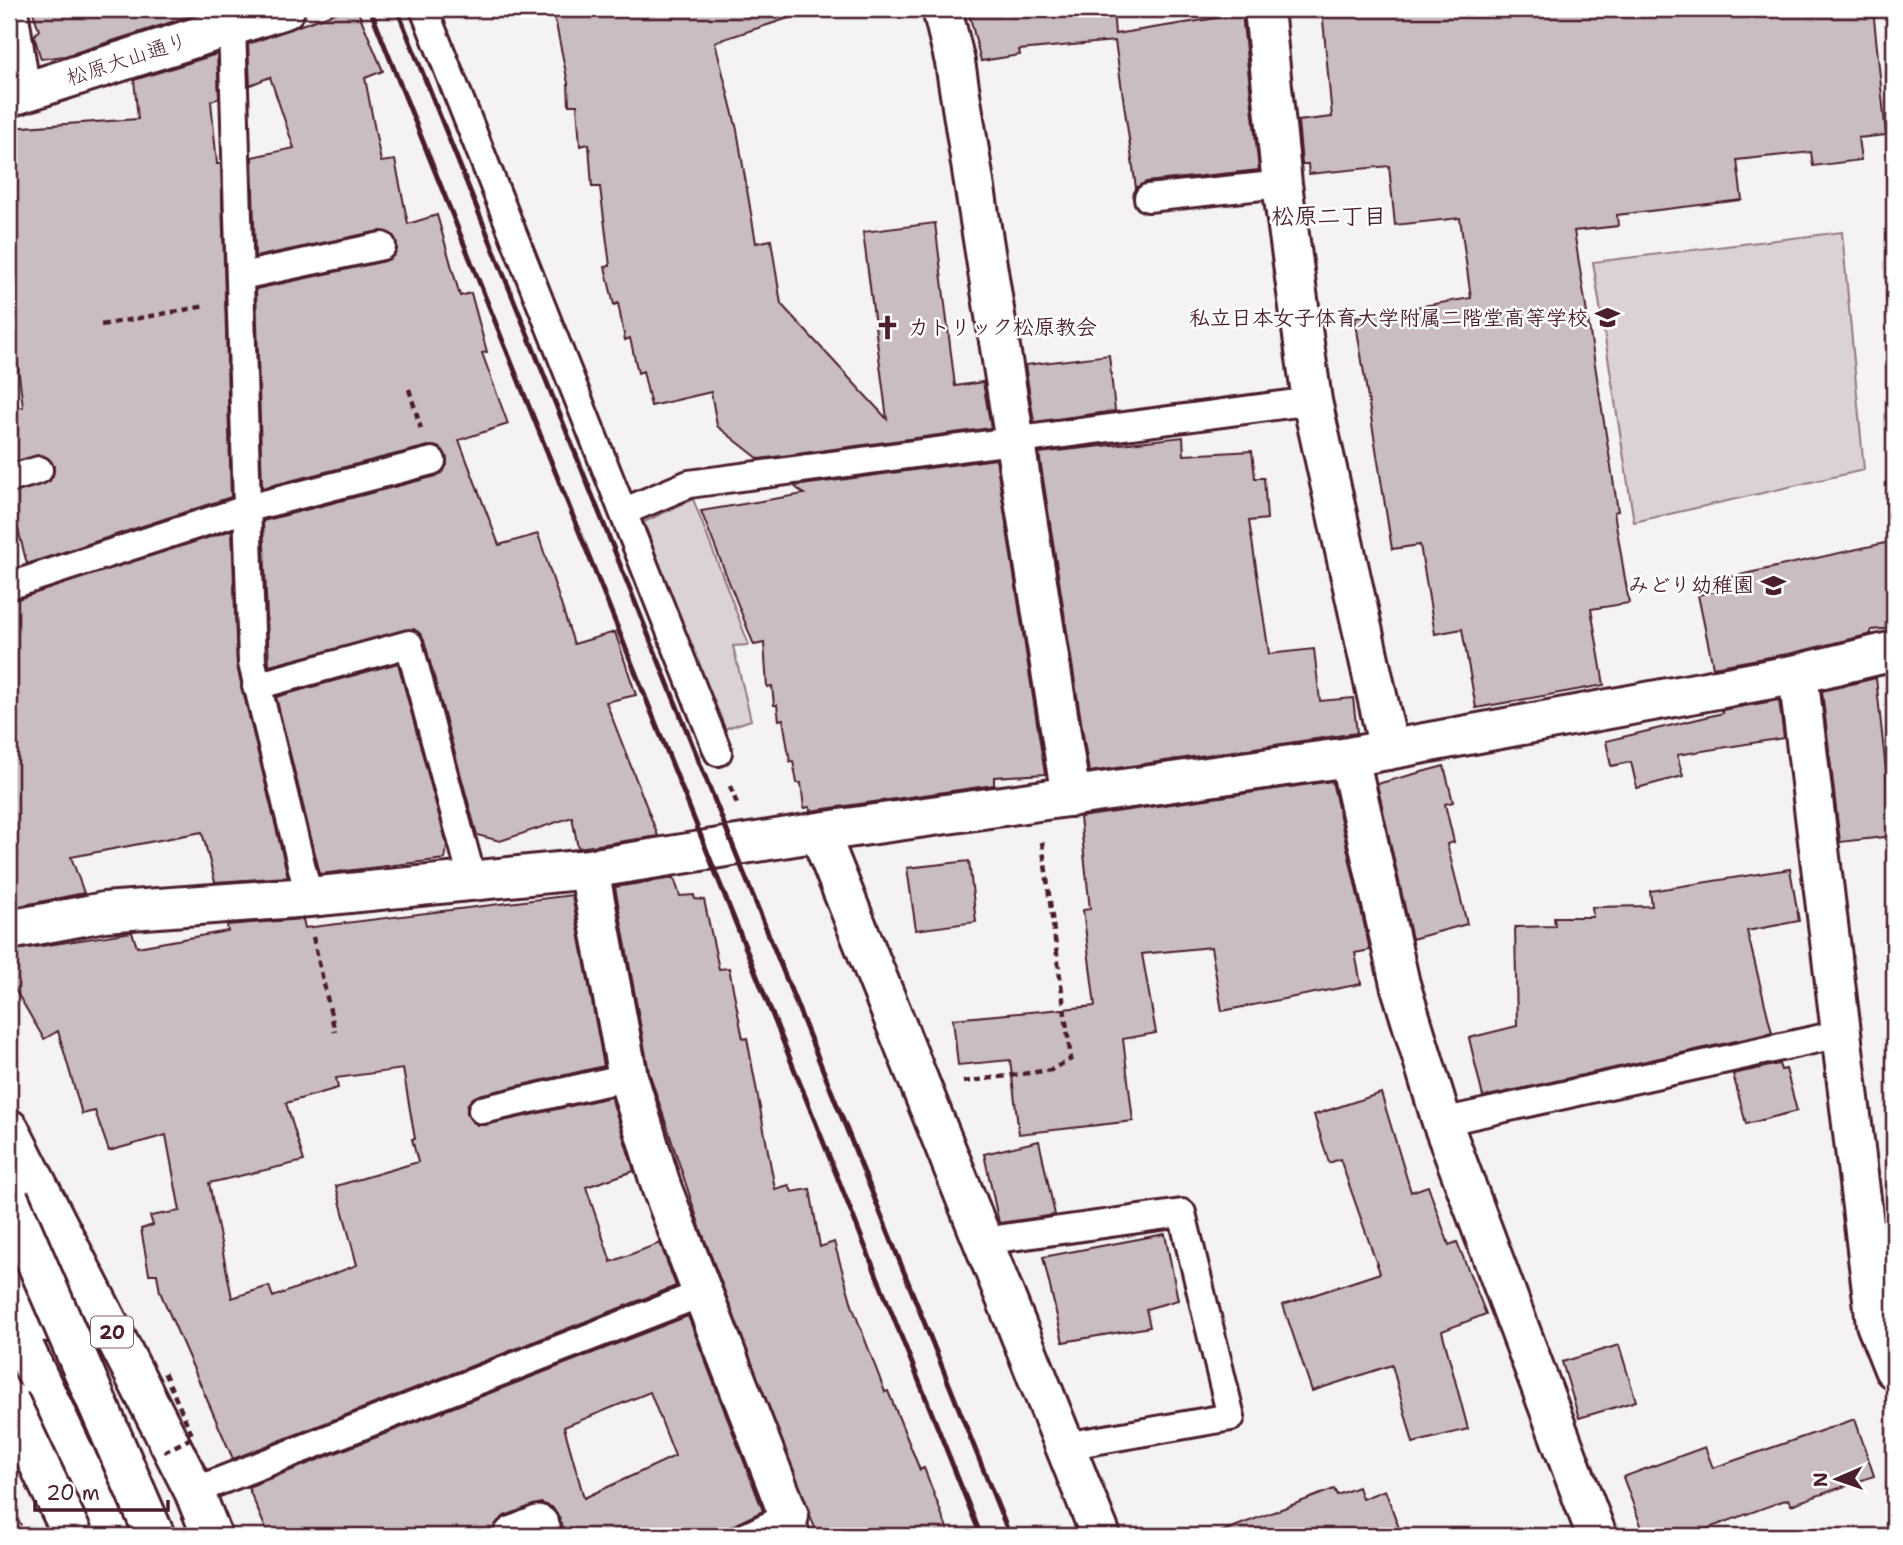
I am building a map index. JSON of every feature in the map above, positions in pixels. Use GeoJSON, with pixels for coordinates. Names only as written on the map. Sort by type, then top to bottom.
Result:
{"type":"FeatureCollection","features":[{"type":"Feature","properties":{"kind":"main road","name":"松原大山通り"},"geometry":{"type":"LineString","coordinates":[[15,95],[285,9]]}},
{"type":"Feature","properties":{"kind":"main road"},"geometry":{"type":"LineString","coordinates":[[942,9],[955,62],[1014,440],[1054,799]]}},
{"type":"Feature","properties":{"kind":"main road"},"geometry":{"type":"LineString","coordinates":[[1264,9],[1282,184],[1312,401],[1389,750]]}},
{"type":"Feature","properties":{"kind":"main road"},"geometry":{"type":"LineString","coordinates":[[9,17],[15,95]]}},
{"type":"Feature","properties":{"kind":"main road"},"geometry":{"type":"LineString","coordinates":[[9,930],[104,912],[309,897],[589,869],[819,832],[1349,757],[1798,674],[1894,651]]}},
{"type":"Feature","properties":{"kind":"main road"},"geometry":{"type":"LineString","coordinates":[[1798,674],[1876,1324],[1894,1369]]}},
{"type":"Feature","properties":{"kind":"main road"},"geometry":{"type":"LineString","coordinates":[[1349,757],[1400,984],[1442,1122],[1597,1536]]}},
{"type":"Feature","properties":{"kind":"main road"},"geometry":{"type":"LineString","coordinates":[[819,832],[1101,1536]]}},
{"type":"Feature","properties":{"kind":"main road"},"geometry":{"type":"LineString","coordinates":[[589,869],[628,1077],[662,1189],[793,1526]]}},
{"type":"Feature","properties":{"kind":"main road","name":"20"},"geometry":{"type":"LineString","coordinates":[[9,1129],[194,1491],[212,1536]]}},
{"type":"Feature","properties":{"kind":"main road"},"geometry":{"type":"LineString","coordinates":[[9,1199],[155,1536]]}},
{"type":"Feature","properties":{"kind":"main road"},"geometry":{"type":"LineString","coordinates":[[9,1253],[163,1536]]}},
{"type":"Feature","properties":{"kind":"main road"},"geometry":{"type":"LineString","coordinates":[[9,1315],[113,1536]]}},
{"type":"Feature","properties":{"kind":"main road"},"geometry":{"type":"LineString","coordinates":[[9,1401],[73,1536]]}},
{"type":"Feature","properties":{"kind":"main road"},"geometry":{"type":"LineString","coordinates":[[513,1536],[539,1525],[543,1536]]}},
{"type":"Feature","properties":{"kind":"lane"},"geometry":{"type":"LineString","coordinates":[[425,9],[718,752]]}},
{"type":"Feature","properties":{"kind":"lane"},"geometry":{"type":"LineString","coordinates":[[232,26],[249,508],[251,663],[309,897]]}},
{"type":"Feature","properties":{"kind":"lane"},"geometry":{"type":"LineString","coordinates":[[1148,198],[1282,184]]}},
{"type":"Feature","properties":{"kind":"lane"},"geometry":{"type":"LineString","coordinates":[[241,288],[382,246]]}},
{"type":"Feature","properties":{"kind":"lane"},"geometry":{"type":"LineString","coordinates":[[623,512],[689,484],[1312,401]]}},
{"type":"Feature","properties":{"kind":"lane"},"geometry":{"type":"LineString","coordinates":[[9,586],[249,508],[432,461]]}},
{"type":"Feature","properties":{"kind":"lane"},"geometry":{"type":"LineString","coordinates":[[9,479],[39,470]]}},
{"type":"Feature","properties":{"kind":"lane"},"geometry":{"type":"LineString","coordinates":[[256,686],[409,644],[473,882]]}},
{"type":"Feature","properties":{"kind":"lane"},"geometry":{"type":"LineString","coordinates":[[1442,1122],[1840,1034]]}},
{"type":"Feature","properties":{"kind":"lane"},"geometry":{"type":"LineString","coordinates":[[482,1110],[628,1077]]}},
{"type":"Feature","properties":{"kind":"lane"},"geometry":{"type":"LineString","coordinates":[[983,1241],[1182,1213],[1231,1417],[1065,1446]]}},
{"type":"Feature","properties":{"kind":"lane"},"geometry":{"type":"LineString","coordinates":[[194,1491],[703,1293]]}},
{"type":"Feature","properties":{"kind":"lane"},"geometry":{"type":"LineString","coordinates":[[747,1536],[793,1526]]}},
{"type":"Feature","properties":{"kind":"path"},"geometry":{"type":"LineString","coordinates":[[101,325],[241,288]]}},
{"type":"Feature","properties":{"kind":"path"},"geometry":{"type":"LineString","coordinates":[[920,1087],[1051,1070],[1071,1059],[1054,799]]}},
{"type":"Feature","properties":{"kind":"path"},"geometry":{"type":"LineString","coordinates":[[309,897],[307,914],[335,1032]]}},
{"type":"Feature","properties":{"kind":"path"},"geometry":{"type":"LineString","coordinates":[[623,1527],[628,1536]]}},
{"type":"Feature","properties":{"kind":"shaded area"},"geometry":{"type":"Polygon","coordinates":[[[1842,232],[1864,470],[1634,522],[1593,262],[1842,232]]]}},
{"type":"Feature","properties":{"kind":"shaded area"},"geometry":{"type":"Polygon","coordinates":[[[693,499],[749,645],[733,646],[751,720],[721,730],[644,522],[693,499]]]}},
{"type":"Feature","properties":{"kind":"building"},"geometry":{"type":"Polygon","coordinates":[[[32,9],[200,9],[200,13],[65,56],[41,59],[34,36],[39,30],[32,9]]]}},
{"type":"Feature","properties":{"kind":"building"},"geometry":{"type":"Polygon","coordinates":[[[346,9],[357,9],[383,71],[365,78],[381,162],[395,160],[408,224],[437,215],[460,296],[471,293],[487,352],[482,353],[508,424],[459,440],[499,545],[538,534],[574,644],[615,632],[636,695],[606,702],[658,836],[578,848],[572,817],[500,841],[477,835],[424,640],[414,629],[269,666],[263,521],[436,476],[447,465],[443,450],[428,446],[262,488],[256,289],[385,261],[397,250],[393,235],[379,231],[255,257],[252,157],[294,148],[270,77],[250,85],[248,44],[346,9]]]}},
{"type":"Feature","properties":{"kind":"building"},"geometry":{"type":"Polygon","coordinates":[[[553,9],[794,9],[795,16],[715,42],[737,130],[756,243],[771,240],[781,304],[887,419],[863,232],[935,223],[955,386],[983,382],[991,428],[759,459],[717,426],[711,392],[651,406],[643,371],[638,373],[630,338],[625,340],[618,303],[614,305],[605,267],[610,266],[600,187],[592,187],[589,144],[580,146],[577,105],[569,105],[568,83],[553,9]]]}},
{"type":"Feature","properties":{"kind":"building"},"geometry":{"type":"Polygon","coordinates":[[[968,9],[1113,9],[1115,34],[1242,14],[1259,170],[1146,182],[1136,188],[1115,41],[1019,50],[1020,55],[981,61],[968,9]]]}},
{"type":"Feature","properties":{"kind":"building"},"geometry":{"type":"Polygon","coordinates":[[[1322,9],[1873,9],[1886,135],[1858,138],[1861,160],[1813,166],[1811,152],[1737,160],[1742,200],[1617,215],[1618,226],[1574,231],[1618,511],[1614,512],[1629,603],[1591,609],[1604,685],[1476,708],[1462,629],[1435,634],[1420,545],[1392,549],[1355,317],[1471,298],[1460,218],[1395,225],[1389,166],[1309,174],[1308,164],[1302,164],[1298,121],[1332,117],[1322,9]]]}},
{"type":"Feature","properties":{"kind":"building"},"geometry":{"type":"Polygon","coordinates":[[[217,54],[219,98],[211,101],[217,164],[221,164],[231,497],[27,564],[9,494],[50,481],[54,466],[42,455],[9,463],[9,409],[23,407],[9,294],[9,128],[138,119],[134,80],[217,54]]]}},
{"type":"Feature","properties":{"kind":"building"},"geometry":{"type":"Polygon","coordinates":[[[1109,355],[1115,411],[1034,422],[1025,365],[1109,355]]]}},
{"type":"Feature","properties":{"kind":"building"},"geometry":{"type":"Polygon","coordinates":[[[1183,437],[1184,455],[1252,451],[1255,478],[1264,478],[1267,519],[1249,521],[1269,654],[1314,649],[1320,701],[1353,698],[1357,733],[1089,772],[1039,453],[1183,437]]]}},
{"type":"Feature","properties":{"kind":"building"},"geometry":{"type":"Polygon","coordinates":[[[996,459],[1045,774],[994,777],[994,785],[810,811],[810,807],[804,808],[801,783],[797,783],[793,761],[790,762],[783,719],[779,720],[777,705],[774,705],[772,686],[767,687],[764,643],[754,645],[701,511],[804,494],[794,486],[996,459]]]}},
{"type":"Feature","properties":{"kind":"building"},"geometry":{"type":"Polygon","coordinates":[[[232,530],[237,666],[288,877],[215,882],[202,832],[71,857],[84,893],[9,908],[9,601],[232,530]]]}},
{"type":"Feature","properties":{"kind":"building"},"geometry":{"type":"Polygon","coordinates":[[[1894,541],[1894,628],[1871,630],[1871,634],[1793,653],[1713,667],[1698,595],[1719,590],[1717,580],[1894,541]]]}},
{"type":"Feature","properties":{"kind":"building"},"geometry":{"type":"Polygon","coordinates":[[[398,663],[447,845],[445,859],[320,874],[276,697],[398,663]]]}},
{"type":"Feature","properties":{"kind":"building"},"geometry":{"type":"Polygon","coordinates":[[[1876,678],[1893,836],[1840,842],[1822,691],[1876,678]]]}},
{"type":"Feature","properties":{"kind":"building"},"geometry":{"type":"Polygon","coordinates":[[[1779,700],[1784,738],[1677,755],[1683,776],[1637,788],[1631,762],[1611,766],[1606,741],[1723,713],[1722,710],[1779,700]]]}},
{"type":"Feature","properties":{"kind":"building"},"geometry":{"type":"Polygon","coordinates":[[[1444,766],[1453,802],[1445,804],[1454,842],[1447,844],[1467,924],[1412,939],[1377,784],[1444,766]]]}},
{"type":"Feature","properties":{"kind":"building"},"geometry":{"type":"Polygon","coordinates":[[[1332,781],[1370,950],[1355,953],[1361,984],[1222,1011],[1211,947],[1142,954],[1156,1033],[1123,1039],[1133,1121],[1019,1134],[1010,1060],[958,1065],[953,1019],[1095,1006],[1083,910],[1090,909],[1080,817],[1332,781]]]}},
{"type":"Feature","properties":{"kind":"building"},"geometry":{"type":"Polygon","coordinates":[[[969,861],[976,922],[916,930],[907,868],[969,861]]]}},
{"type":"Feature","properties":{"kind":"building"},"geometry":{"type":"Polygon","coordinates":[[[1790,869],[1799,921],[1747,931],[1772,1033],[1483,1097],[1469,1038],[1517,1026],[1515,927],[1555,926],[1554,917],[1593,917],[1592,907],[1652,906],[1650,891],[1790,869]]]}},
{"type":"Feature","properties":{"kind":"building"},"geometry":{"type":"Polygon","coordinates":[[[674,878],[680,896],[694,895],[695,899],[704,900],[719,969],[729,968],[743,1039],[747,1038],[775,1189],[789,1185],[792,1192],[810,1189],[820,1247],[834,1242],[853,1308],[885,1392],[888,1391],[920,1470],[924,1468],[950,1536],[818,1536],[700,1227],[649,1072],[615,887],[674,878]]]}},
{"type":"Feature","properties":{"kind":"building"},"geometry":{"type":"Polygon","coordinates":[[[572,895],[604,1066],[479,1095],[467,1105],[467,1114],[477,1125],[485,1125],[611,1097],[634,1171],[586,1187],[611,1262],[660,1243],[676,1286],[233,1459],[160,1292],[157,1274],[149,1274],[141,1229],[153,1225],[150,1216],[180,1211],[166,1135],[109,1151],[95,1111],[82,1114],[58,1031],[44,1039],[9,979],[9,951],[132,932],[137,947],[228,931],[227,925],[303,919],[305,928],[572,895]],[[403,1069],[336,1078],[338,1088],[286,1103],[304,1161],[209,1183],[232,1298],[269,1286],[273,1297],[357,1265],[336,1186],[418,1162],[412,1139],[415,1139],[403,1069]]]}},
{"type":"Feature","properties":{"kind":"building"},"geometry":{"type":"Polygon","coordinates":[[[1779,1064],[1781,1070],[1786,1069],[1797,1111],[1746,1124],[1733,1074],[1779,1064]]]}},
{"type":"Feature","properties":{"kind":"building"},"geometry":{"type":"Polygon","coordinates":[[[1381,1093],[1411,1192],[1428,1186],[1449,1245],[1457,1242],[1486,1314],[1442,1331],[1468,1429],[1413,1443],[1392,1365],[1312,1391],[1283,1305],[1380,1273],[1340,1159],[1329,1163],[1314,1115],[1381,1093]]]}},
{"type":"Feature","properties":{"kind":"building"},"geometry":{"type":"Polygon","coordinates":[[[1039,1141],[1055,1215],[999,1223],[984,1154],[1039,1141]]]}},
{"type":"Feature","properties":{"kind":"building"},"geometry":{"type":"Polygon","coordinates":[[[1165,1234],[1178,1300],[1146,1309],[1150,1327],[1063,1342],[1043,1257],[1165,1234]]]}},
{"type":"Feature","properties":{"kind":"building"},"geometry":{"type":"Polygon","coordinates":[[[688,1316],[763,1511],[711,1536],[564,1536],[559,1517],[552,1507],[541,1503],[504,1516],[493,1530],[475,1536],[269,1536],[248,1487],[688,1316]],[[650,1392],[564,1427],[584,1498],[675,1456],[650,1392]]]}},
{"type":"Feature","properties":{"kind":"building"},"geometry":{"type":"Polygon","coordinates":[[[1619,1345],[1636,1401],[1579,1418],[1562,1362],[1619,1345]]]}},
{"type":"Feature","properties":{"kind":"building"},"geometry":{"type":"Polygon","coordinates":[[[1855,1419],[1874,1476],[1791,1505],[1788,1499],[1687,1536],[1645,1536],[1623,1477],[1705,1447],[1713,1468],[1855,1419]]]}},
{"type":"Feature","properties":{"kind":"building"},"geometry":{"type":"Polygon","coordinates":[[[1358,1487],[1362,1499],[1385,1490],[1402,1536],[1218,1536],[1218,1533],[1334,1489],[1337,1495],[1358,1487]]]}},
{"type":"Feature","properties":{"kind":"railway"},"geometry":{"type":"LineString","coordinates":[[370,9],[981,1536]]}},
{"type":"Feature","properties":{"kind":"railway"},"geometry":{"type":"LineString","coordinates":[[397,9],[1010,1536]]}},
{"type":"Feature","properties":{"kind":"place","name":"私立日本女子体育大学附属二階堂高等学校"},"geometry":{"type":"Point","coordinates":[1608,318]}},
{"type":"Feature","properties":{"kind":"place","name":"カトリック松原教会"},"geometry":{"type":"Point","coordinates":[888,327]}},
{"type":"Feature","properties":{"kind":"place","name":"みどり幼稚園"},"geometry":{"type":"Point","coordinates":[1774,585]}},
{"type":"Feature","properties":{"kind":"district","name":"松原二丁目"},"geometry":{"type":"Point","coordinates":[1329,216]}}]}
